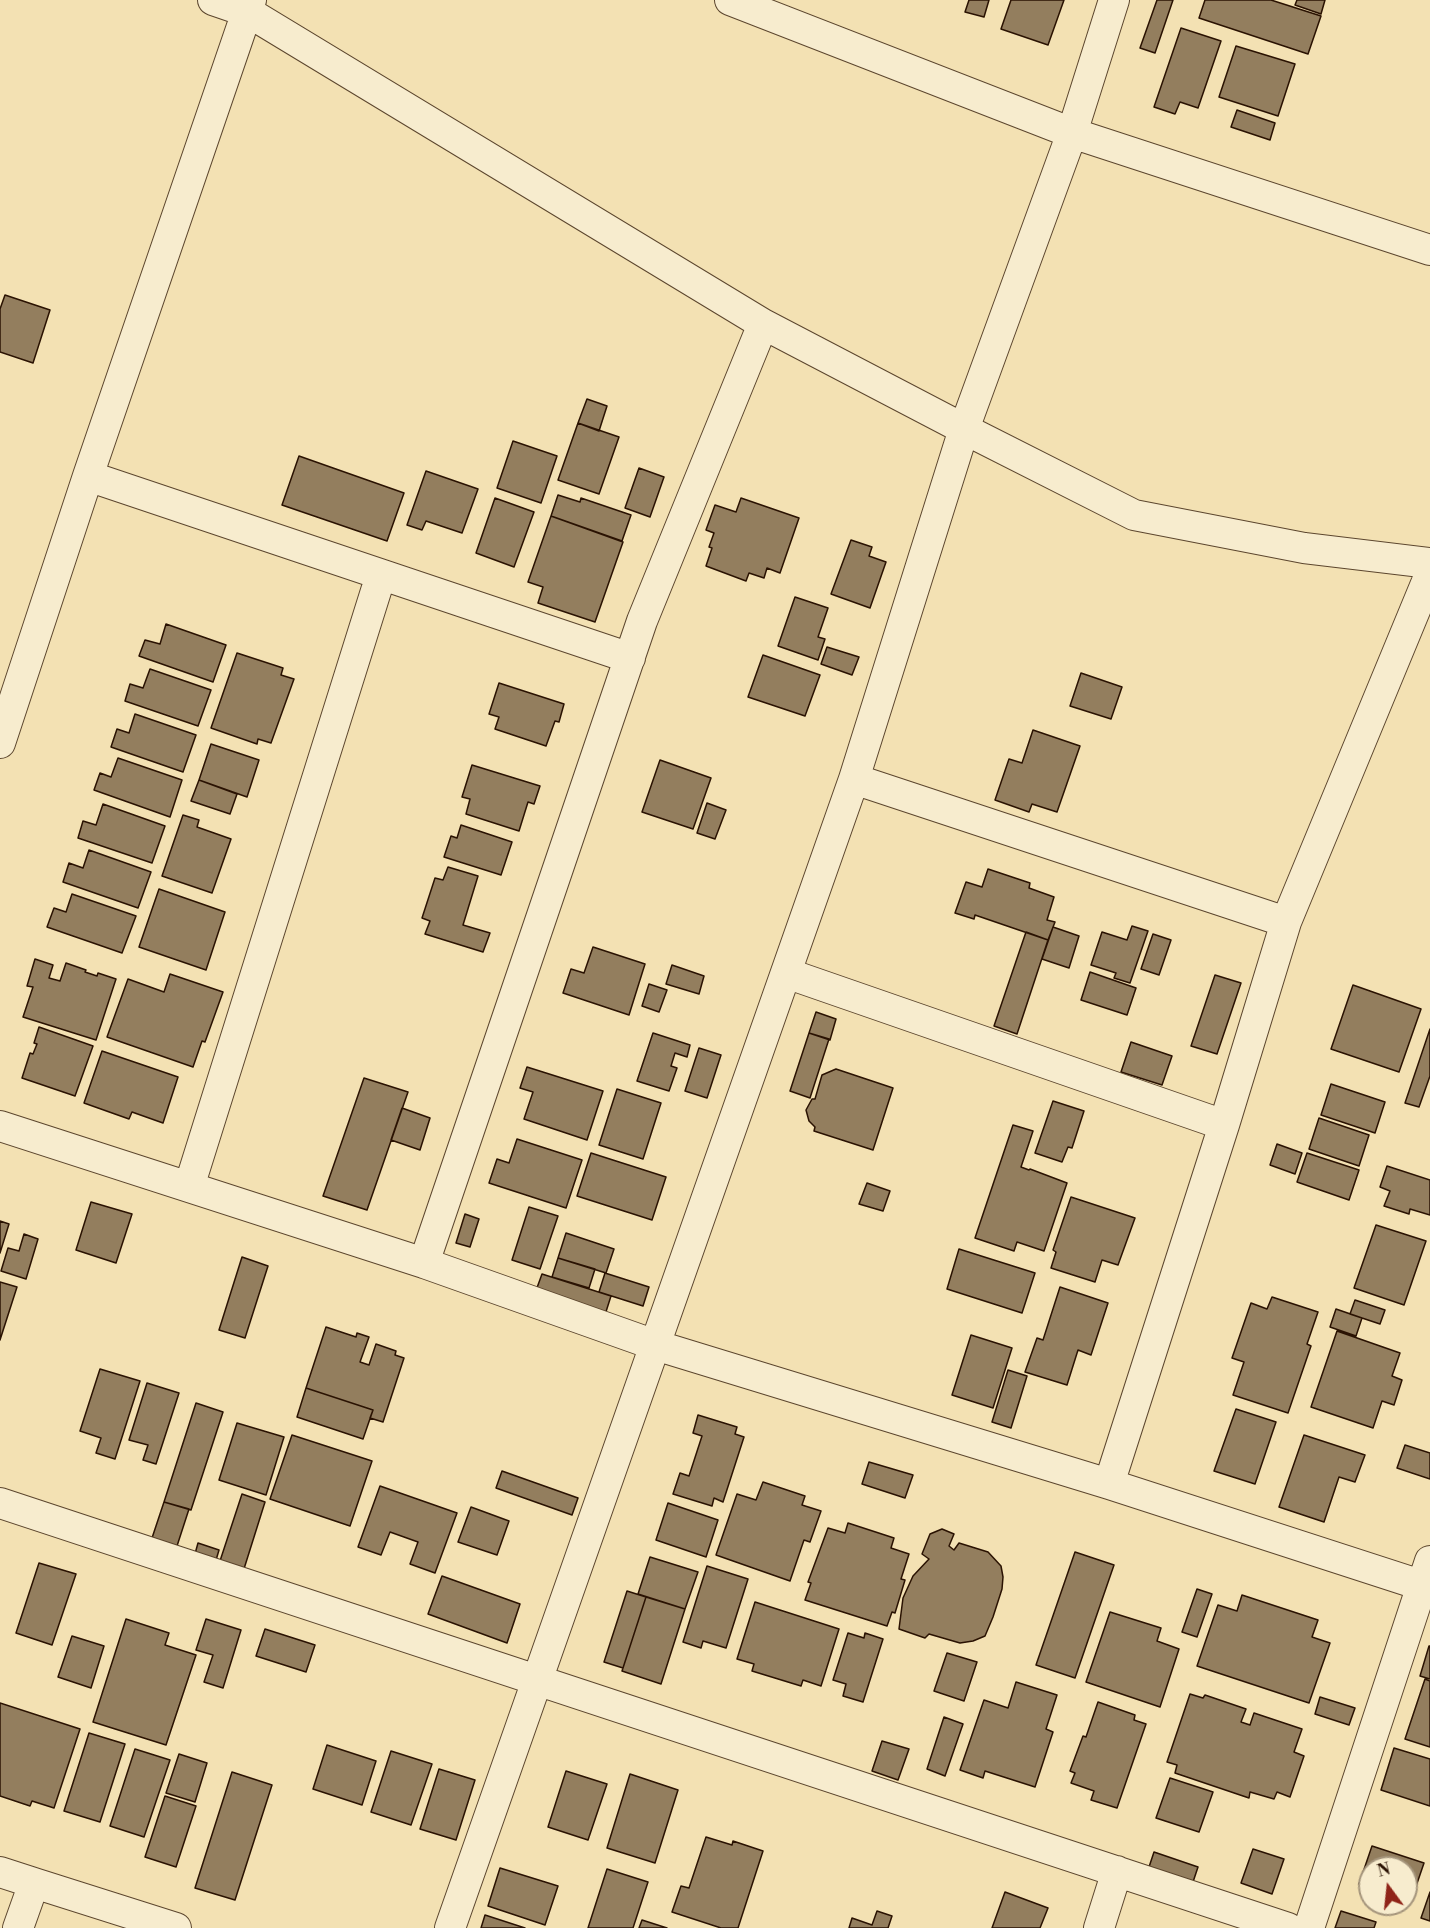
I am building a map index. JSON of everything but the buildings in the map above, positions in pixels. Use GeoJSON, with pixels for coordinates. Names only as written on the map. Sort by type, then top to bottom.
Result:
{"type":"FeatureCollection","features":[{"type":"Feature","properties":{"kind":"street"},"geometry":{"type":"LineString","coordinates":[[213,0],[249,6],[763,324],[1134,515],[1304,548],[1430,563]]}},
{"type":"Feature","properties":{"kind":"street"},"geometry":{"type":"LineString","coordinates":[[730,0],[1072,133],[1430,250]]}},
{"type":"Feature","properties":{"kind":"street"},"geometry":{"type":"LineString","coordinates":[[450,1928],[854,779],[964,429],[1072,133],[1114,0]]}},
{"type":"Feature","properties":{"kind":"street"},"geometry":{"type":"LineString","coordinates":[[0,743],[88,476],[249,6]]}},
{"type":"Feature","properties":{"kind":"street"},"geometry":{"type":"LineString","coordinates":[[424,1263],[642,621],[763,324]]}},
{"type":"Feature","properties":{"kind":"street"},"geometry":{"type":"LineString","coordinates":[[88,476],[630,658]]}},
{"type":"Feature","properties":{"kind":"street"},"geometry":{"type":"LineString","coordinates":[[1108,1484],[1224,1125],[1286,922],[1430,573]]}},
{"type":"Feature","properties":{"kind":"street"},"geometry":{"type":"LineString","coordinates":[[189,1187],[381,575]]}},
{"type":"Feature","properties":{"kind":"street"},"geometry":{"type":"LineString","coordinates":[[854,779],[1286,922]]}},
{"type":"Feature","properties":{"kind":"street"},"geometry":{"type":"LineString","coordinates":[[786,973],[1224,1125]]}},
{"type":"Feature","properties":{"kind":"street"},"geometry":{"type":"LineString","coordinates":[[0,1126],[424,1263],[655,1345],[1108,1484],[1427,1578],[1309,1928]]}},
{"type":"Feature","properties":{"kind":"street"},"geometry":{"type":"LineString","coordinates":[[0,1503],[1288,1928]]}},
{"type":"Feature","properties":{"kind":"street"},"geometry":{"type":"LineString","coordinates":[[1100,1928],[1117,1871]]}},
{"type":"Feature","properties":{"kind":"street"},"geometry":{"type":"LineString","coordinates":[[0,1872],[176,1928]]}},
{"type":"Feature","properties":{"kind":"street"},"geometry":{"type":"LineString","coordinates":[[18,1928],[34,1883]]}}]}
